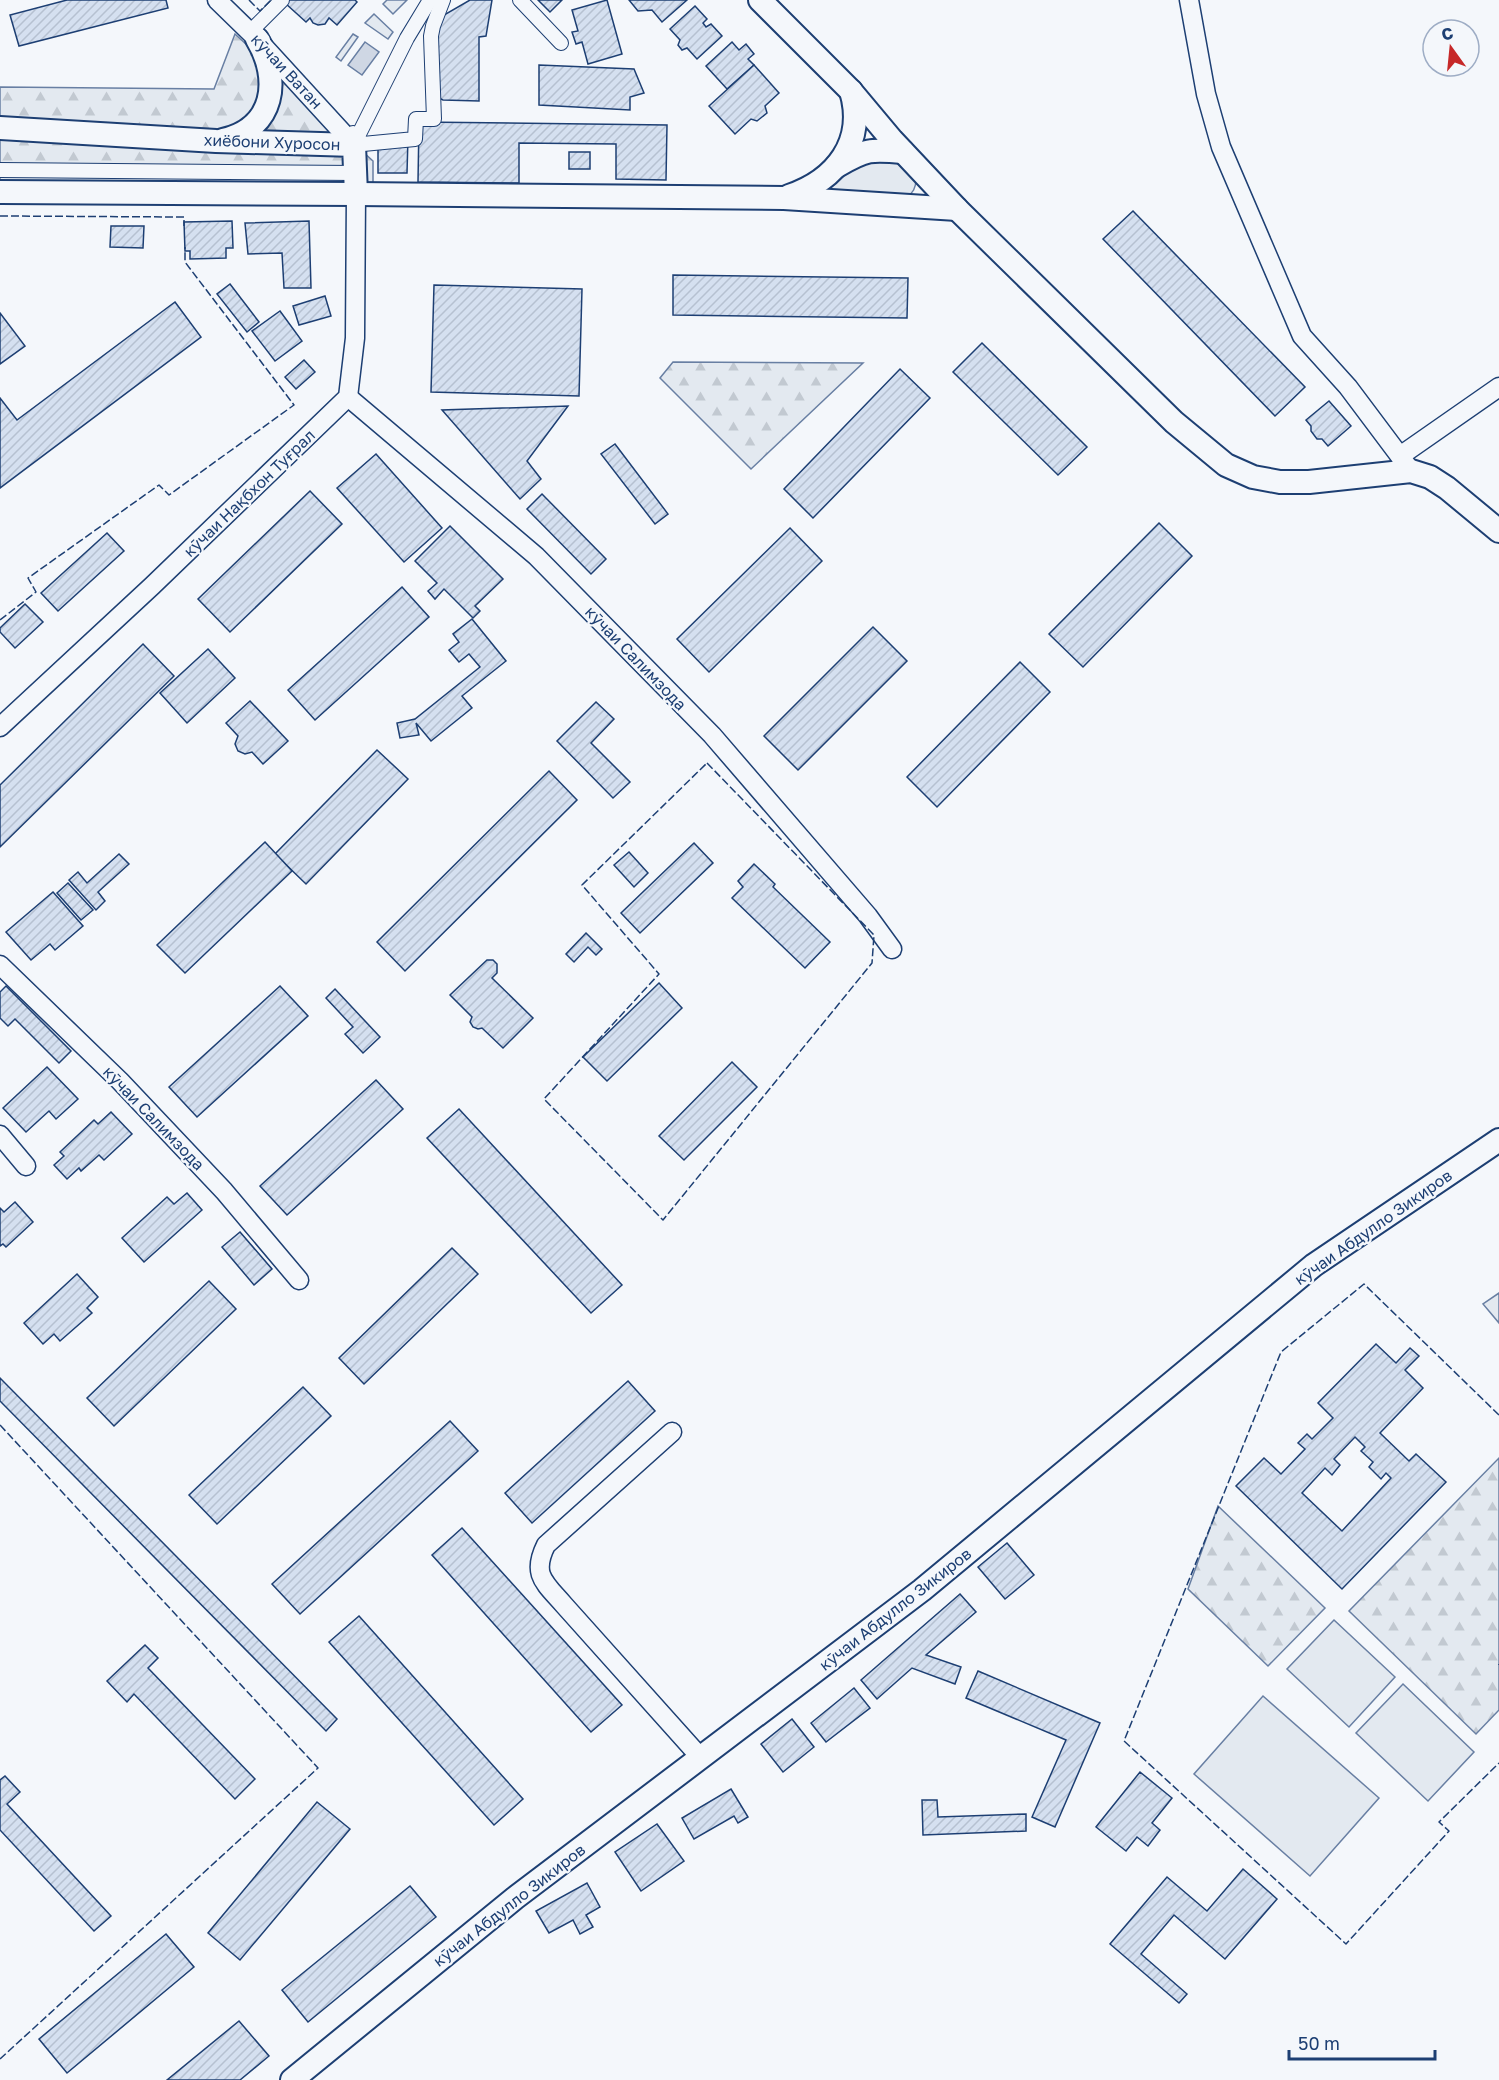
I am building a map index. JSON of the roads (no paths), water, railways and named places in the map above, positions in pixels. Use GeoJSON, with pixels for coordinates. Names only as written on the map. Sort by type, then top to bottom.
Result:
{"type":"FeatureCollection","features":[{"type":"Feature","properties":{"kind":"street","name":"кӯчаи Ватан"},"geometry":{"type":"LineString","coordinates":[[217,0],[257,39],[354,145]]}},
{"type":"Feature","properties":{"kind":"street"},"geometry":{"type":"LineString","coordinates":[[282,0],[253,30],[363,144],[415,139],[416,119],[434,118],[431,36],[443,0]]}},
{"type":"Feature","properties":{"kind":"street"},"geometry":{"type":"LineString","coordinates":[[354,145],[407,38],[430,0]]}},
{"type":"Feature","properties":{"kind":"street"},"geometry":{"type":"LineString","coordinates":[[520,0],[561,43]]}},
{"type":"Feature","properties":{"kind":"street"},"geometry":{"type":"LineString","coordinates":[[760,0],[851,91],[903,152],[957,209],[1174,422],[1227,465],[1252,477],[1280,482],[1308,482],[1405,464],[1499,387]]}},
{"type":"Feature","properties":{"kind":"street"},"geometry":{"type":"LineString","coordinates":[[1189,0],[1206,94],[1221,147],[1302,336],[1348,387],[1405,464],[1447,488],[1499,531]]}},
{"type":"Feature","properties":{"kind":"street"},"geometry":{"type":"LineString","coordinates":[[216,141],[231,138],[244,131],[263,113],[269,101],[272,87],[269,66],[265,52],[257,39]]}},
{"type":"Feature","properties":{"kind":"street"},"geometry":{"type":"LineString","coordinates":[[835,167],[847,151],[855,132],[856,112],[851,91]]}},
{"type":"Feature","properties":{"kind":"street","name":"хиёбони Хуросон"},"geometry":{"type":"LineString","coordinates":[[0,128],[216,141],[354,145],[356,184]]}},
{"type":"Feature","properties":{"kind":"street"},"geometry":{"type":"LineString","coordinates":[[784,198],[811,187],[835,167],[857,154],[874,149],[903,152]]}},
{"type":"Feature","properties":{"kind":"street"},"geometry":{"type":"LineString","coordinates":[[0,170],[784,198],[957,209]]}},
{"type":"Feature","properties":{"kind":"street"},"geometry":{"type":"LineString","coordinates":[[897,205],[912,199],[919,190],[924,172]]}},
{"type":"Feature","properties":{"kind":"street"},"geometry":{"type":"LineString","coordinates":[[0,192],[356,184]]}},
{"type":"Feature","properties":{"kind":"street"},"geometry":{"type":"LineString","coordinates":[[348,397],[355,338],[356,184]]}},
{"type":"Feature","properties":{"kind":"street","name":"кӯчаи Нақбхон Туғрал"},"geometry":{"type":"LineString","coordinates":[[0,727],[152,586],[348,397]]}},
{"type":"Feature","properties":{"kind":"street","name":"кӯчаи Салимзода"},"geometry":{"type":"LineString","coordinates":[[348,397],[536,556],[712,735],[867,916],[892,949]]}},
{"type":"Feature","properties":{"kind":"street","name":"кӯчаи Салимзода"},"geometry":{"type":"LineString","coordinates":[[0,965],[120,1082],[224,1191],[299,1280]]}},
{"type":"Feature","properties":{"kind":"street"},"geometry":{"type":"LineString","coordinates":[[0,1135],[26,1166]]}},
{"type":"Feature","properties":{"kind":"street","name":"кӯчаи Абдулло Зикиров"},"geometry":{"type":"LineString","coordinates":[[292,2080],[515,1898],[922,1590],[1314,1265],[1499,1140]]}},
{"type":"Feature","properties":{"kind":"street"},"geometry":{"type":"LineString","coordinates":[[672,1432],[546,1545],[539,1560],[539,1570],[558,1598],[700,1758]]}}]}
